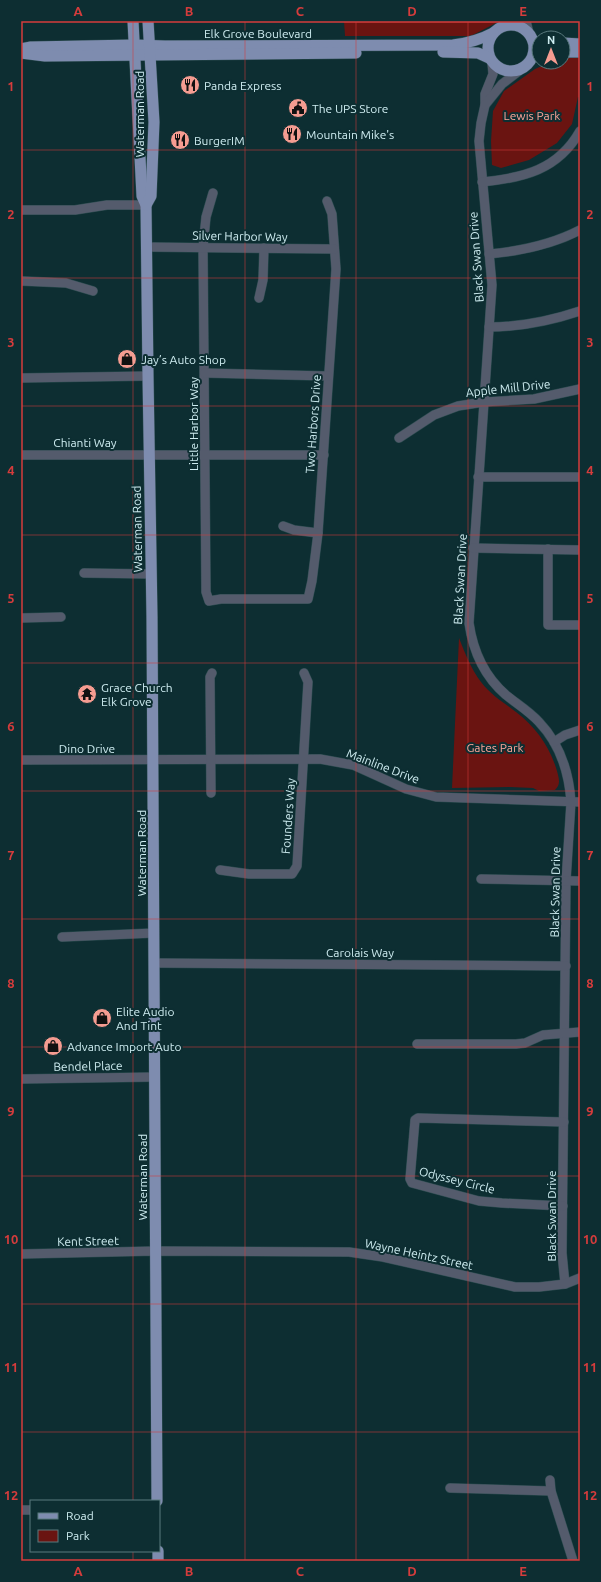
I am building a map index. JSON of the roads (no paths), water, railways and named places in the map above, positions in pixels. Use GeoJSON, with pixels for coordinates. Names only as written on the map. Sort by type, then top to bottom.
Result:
{"type":"FeatureCollection","features":[{"type":"Feature","properties":{"kind":"main road","name":"Waterman Road"},"geometry":{"type":"LineString","coordinates":[[133,21],[142,196],[146,205],[153,759],[157,1500]]}},
{"type":"Feature","properties":{"kind":"main road","name":"Waterman Road"},"geometry":{"type":"LineString","coordinates":[[146,205],[151,196],[154,122],[148,21]]}},
{"type":"Feature","properties":{"kind":"main road"},"geometry":{"type":"LineString","coordinates":[[531,36],[517,25],[506,23],[493,33],[487,47],[491,60],[502,69],[510,71],[519,70],[531,62]]}},
{"type":"Feature","properties":{"kind":"main road","name":"Elk Grove Boulevard"},"geometry":{"type":"LineString","coordinates":[[150,50],[453,45],[471,43],[493,33]]}},
{"type":"Feature","properties":{"kind":"main road","name":"Elk Grove Boulevard"},"geometry":{"type":"LineString","coordinates":[[21,49],[31,47],[135,50],[472,52],[478,53],[491,60]]}},
{"type":"Feature","properties":{"kind":"main road","name":"Elk Grove Boulevard"},"geometry":{"type":"LineString","coordinates":[[21,53],[45,56],[135,50]]}},
{"type":"Feature","properties":{"kind":"street"},"geometry":{"type":"LineString","coordinates":[[526,21],[531,32]]}},
{"type":"Feature","properties":{"kind":"street","name":"Black Swan Drive"},"geometry":{"type":"LineString","coordinates":[[491,60],[493,74],[486,94],[481,123],[480,141],[482,182],[492,285],[469,623],[476,652],[486,671],[498,687],[539,721],[554,742],[565,766],[575,802],[566,881],[562,1206],[562,1253],[565,1284]]}},
{"type":"Feature","properties":{"kind":"street","name":"Black Swan Drive"},"geometry":{"type":"LineString","coordinates":[[485,105],[502,84],[519,70]]}},
{"type":"Feature","properties":{"kind":"street"},"geometry":{"type":"LineString","coordinates":[[482,182],[512,179],[532,173],[554,161],[572,144],[580,131]]}},
{"type":"Feature","properties":{"kind":"street"},"geometry":{"type":"LineString","coordinates":[[572,144],[580,150]]}},
{"type":"Feature","properties":{"kind":"street","name":"Little Harbor Way"},"geometry":{"type":"LineString","coordinates":[[213,193],[206,217],[203,247],[206,592],[209,601],[221,599],[308,599]]}},
{"type":"Feature","properties":{"kind":"street","name":"Two Harbors Drive"},"geometry":{"type":"LineString","coordinates":[[308,599],[312,581],[318,532],[336,269],[332,214],[327,201]]}},
{"type":"Feature","properties":{"kind":"street"},"geometry":{"type":"LineString","coordinates":[[21,210],[75,210],[107,204],[146,205]]}},
{"type":"Feature","properties":{"kind":"street"},"geometry":{"type":"LineString","coordinates":[[489,254],[541,246],[580,230]]}},
{"type":"Feature","properties":{"kind":"street","name":"Silver Harbor Way"},"geometry":{"type":"LineString","coordinates":[[146,247],[334,249]]}},
{"type":"Feature","properties":{"kind":"street"},"geometry":{"type":"LineString","coordinates":[[259,298],[263,280],[264,248]]}},
{"type":"Feature","properties":{"kind":"street"},"geometry":{"type":"LineString","coordinates":[[21,281],[66,283],[93,291]]}},
{"type":"Feature","properties":{"kind":"street"},"geometry":{"type":"LineString","coordinates":[[489,327],[528,325],[580,311]]}},
{"type":"Feature","properties":{"kind":"street"},"geometry":{"type":"LineString","coordinates":[[205,373],[328,376]]}},
{"type":"Feature","properties":{"kind":"street"},"geometry":{"type":"LineString","coordinates":[[21,378],[148,376]]}},
{"type":"Feature","properties":{"kind":"street","name":"Apple Mill Drive"},"geometry":{"type":"LineString","coordinates":[[399,438],[434,416],[458,406],[484,402],[534,399],[580,390]]}},
{"type":"Feature","properties":{"kind":"street","name":"Chianti Way"},"geometry":{"type":"LineString","coordinates":[[21,455],[324,454]]}},
{"type":"Feature","properties":{"kind":"street"},"geometry":{"type":"LineString","coordinates":[[478,477],[580,477]]}},
{"type":"Feature","properties":{"kind":"street"},"geometry":{"type":"LineString","coordinates":[[283,526],[294,530],[318,532]]}},
{"type":"Feature","properties":{"kind":"street"},"geometry":{"type":"LineString","coordinates":[[473,548],[580,550]]}},
{"type":"Feature","properties":{"kind":"street"},"geometry":{"type":"LineString","coordinates":[[548,549],[548,625],[580,625]]}},
{"type":"Feature","properties":{"kind":"street"},"geometry":{"type":"LineString","coordinates":[[84,573],[151,574]]}},
{"type":"Feature","properties":{"kind":"street"},"geometry":{"type":"LineString","coordinates":[[21,618],[61,617]]}},
{"type":"Feature","properties":{"kind":"street"},"geometry":{"type":"LineString","coordinates":[[304,672],[308,682],[304,758]]}},
{"type":"Feature","properties":{"kind":"street"},"geometry":{"type":"LineString","coordinates":[[211,793],[210,677],[212,673]]}},
{"type":"Feature","properties":{"kind":"street"},"geometry":{"type":"LineString","coordinates":[[554,742],[565,735],[580,730]]}},
{"type":"Feature","properties":{"kind":"street","name":"Mainline Drive"},"geometry":{"type":"LineString","coordinates":[[153,759],[304,758],[336,761],[353,765],[406,789],[436,797],[575,802]]}},
{"type":"Feature","properties":{"kind":"street","name":"Founders Way"},"geometry":{"type":"LineString","coordinates":[[220,870],[248,874],[292,874],[297,866],[304,758]]}},
{"type":"Feature","properties":{"kind":"street","name":"Dino Drive"},"geometry":{"type":"LineString","coordinates":[[21,760],[153,759]]}},
{"type":"Feature","properties":{"kind":"street"},"geometry":{"type":"LineString","coordinates":[[481,879],[580,881]]}},
{"type":"Feature","properties":{"kind":"street"},"geometry":{"type":"LineString","coordinates":[[62,937],[154,933]]}},
{"type":"Feature","properties":{"kind":"street","name":"Carolais Way"},"geometry":{"type":"LineString","coordinates":[[154,963],[566,966]]}},
{"type":"Feature","properties":{"kind":"street"},"geometry":{"type":"LineString","coordinates":[[418,1044],[516,1044],[525,1043],[543,1035],[565,1032],[580,1032]]}},
{"type":"Feature","properties":{"kind":"street","name":"Bendel Place"},"geometry":{"type":"LineString","coordinates":[[21,1079],[155,1077]]}},
{"type":"Feature","properties":{"kind":"street","name":"Odyssey Circle"},"geometry":{"type":"LineString","coordinates":[[562,1206],[480,1201],[412,1183],[410,1179],[415,1120],[418,1118],[564,1122]]}},
{"type":"Feature","properties":{"kind":"street","name":"Kent Street"},"geometry":{"type":"LineString","coordinates":[[21,1254],[156,1251]]}},
{"type":"Feature","properties":{"kind":"street","name":"Wayne Heintz Street"},"geometry":{"type":"LineString","coordinates":[[156,1251],[349,1252],[382,1257],[515,1287],[539,1287],[565,1284],[580,1278]]}},
{"type":"Feature","properties":{"kind":"street"},"geometry":{"type":"LineString","coordinates":[[550,1480],[551,1491],[573,1561]]}},
{"type":"Feature","properties":{"kind":"street"},"geometry":{"type":"LineString","coordinates":[[450,1488],[551,1491]]}},
{"type":"Feature","properties":{"kind":"place","name":"Panda Express"},"geometry":{"type":"Point","coordinates":[190,85]}},
{"type":"Feature","properties":{"kind":"place","name":"The UPS Store"},"geometry":{"type":"Point","coordinates":[298,108]}},
{"type":"Feature","properties":{"kind":"place","name":"Mountain Mike's"},"geometry":{"type":"Point","coordinates":[292,134]}},
{"type":"Feature","properties":{"kind":"place","name":"BurgerIM"},"geometry":{"type":"Point","coordinates":[180,140]}},
{"type":"Feature","properties":{"kind":"place","name":"Jay’s Auto Shop"},"geometry":{"type":"Point","coordinates":[127,359]}},
{"type":"Feature","properties":{"kind":"place","name":"Grace Church Elk Grove"},"geometry":{"type":"Point","coordinates":[87,694]}},
{"type":"Feature","properties":{"kind":"place","name":"Elite Audio And Tint"},"geometry":{"type":"Point","coordinates":[102,1018]}},
{"type":"Feature","properties":{"kind":"place","name":"Advance Import Auto"},"geometry":{"type":"Point","coordinates":[53,1046]}},
{"type":"Feature","properties":{"kind":"park label","name":"Lewis Park"},"geometry":{"type":"Point","coordinates":[532,115]}},
{"type":"Feature","properties":{"kind":"park label","name":"Gates Park"},"geometry":{"type":"Point","coordinates":[495,747]}}]}
